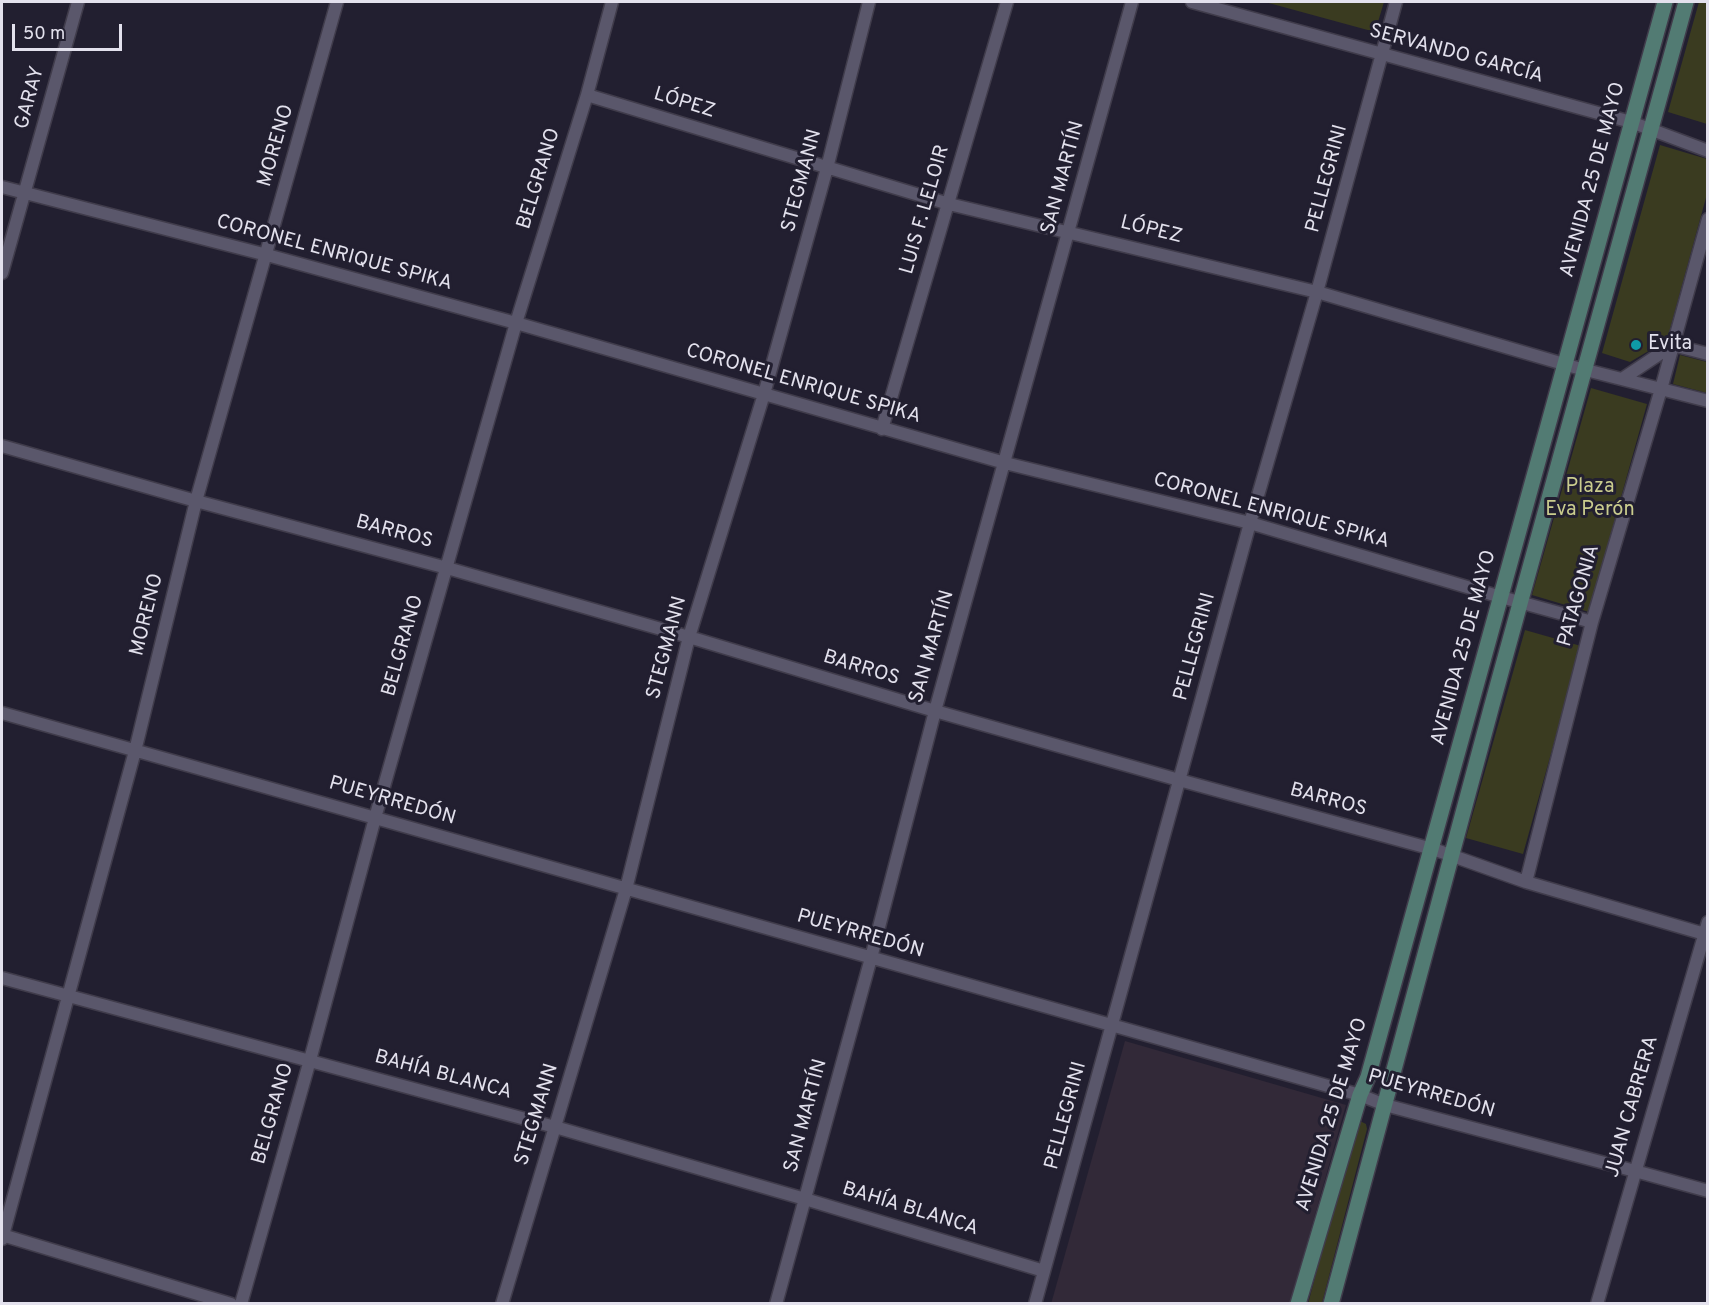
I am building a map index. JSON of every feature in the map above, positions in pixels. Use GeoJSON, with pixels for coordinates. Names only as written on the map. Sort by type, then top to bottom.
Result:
{"type":"FeatureCollection","features":[{"type":"Feature","properties":{"kind":"main road","name":"AVENIDA 25 DE MAYO"},"geometry":{"type":"LineString","coordinates":[[1298,1304],[1360,1095],[1368,1077],[1665,2]]}},
{"type":"Feature","properties":{"kind":"main road","name":"AVENIDA 25 DE MAYO"},"geometry":{"type":"LineString","coordinates":[[1330,1304],[1686,2]]}},
{"type":"Feature","properties":{"kind":"street","name":"GARAY"},"geometry":{"type":"LineString","coordinates":[[2,273],[78,2]]}},
{"type":"Feature","properties":{"kind":"street","name":"MORENO"},"geometry":{"type":"LineString","coordinates":[[2,1237],[135,751],[196,501],[337,2]]}},
{"type":"Feature","properties":{"kind":"street","name":"BELGRANO"},"geometry":{"type":"LineString","coordinates":[[241,1304],[375,818],[516,323],[587,95],[612,2]]}},
{"type":"Feature","properties":{"kind":"street","name":"STEGMANN"},"geometry":{"type":"LineString","coordinates":[[502,1304],[626,889],[689,637],[764,394],[827,168],[869,2]]}},
{"type":"Feature","properties":{"kind":"street","name":"LUIS F. LELOIR"},"geometry":{"type":"LineString","coordinates":[[882,429],[1007,2]]}},
{"type":"Feature","properties":{"kind":"street","name":"SAN MARTÍN"},"geometry":{"type":"LineString","coordinates":[[776,1304],[871,958],[935,711],[1132,2]]}},
{"type":"Feature","properties":{"kind":"street","name":"SERVANDO GARCÍA"},"geometry":{"type":"LineString","coordinates":[[1192,2],[1631,122],[1707,151]]}},
{"type":"Feature","properties":{"kind":"street","name":"PELLEGRINI"},"geometry":{"type":"LineString","coordinates":[[1035,1304],[1396,2]]}},
{"type":"Feature","properties":{"kind":"street","name":"LÓPEZ"},"geometry":{"type":"LineString","coordinates":[[587,95],[948,204],[1317,292],[1585,370],[1707,401]]}},
{"type":"Feature","properties":{"kind":"street","name":"CORONEL ENRIQUE SPIKA"},"geometry":{"type":"LineString","coordinates":[[2,187],[267,255],[516,323],[1005,463],[1250,523],[1592,622]]}},
{"type":"Feature","properties":{"kind":"street","name":"PATAGONIA"},"geometry":{"type":"LineString","coordinates":[[1526,882],[1592,622],[1661,389],[1707,219]]}},
{"type":"Feature","properties":{"kind":"street"},"geometry":{"type":"LineString","coordinates":[[1622,379],[1673,345],[1707,354]]}},
{"type":"Feature","properties":{"kind":"street","name":"BARROS"},"geometry":{"type":"LineString","coordinates":[[2,446],[447,568],[689,637],[935,711],[1431,849],[1526,882],[1706,935]]}},
{"type":"Feature","properties":{"kind":"street","name":"PUEYRREDÓN"},"geometry":{"type":"LineString","coordinates":[[2,713],[1360,1095],[1385,1105],[1707,1191]]}},
{"type":"Feature","properties":{"kind":"street","name":"JUAN CABRERA"},"geometry":{"type":"LineString","coordinates":[[1597,1304],[1706,935],[1707,922]]}},
{"type":"Feature","properties":{"kind":"street","name":"BAHÍA BLANCA"},"geometry":{"type":"LineString","coordinates":[[2,978],[555,1127],[1044,1271]]}},
{"type":"Feature","properties":{"kind":"street"},"geometry":{"type":"LineString","coordinates":[[2,1237],[231,1304]]}},
{"type":"Feature","properties":{"kind":"shaded area"},"geometry":{"type":"Polygon","coordinates":[[[1125,1041],[1346,1105],[1290,1303],[1051,1304],[1125,1041]]]}},
{"type":"Feature","properties":{"kind":"green space"},"geometry":{"type":"Polygon","coordinates":[[[1265,2],[1384,2],[1375,32],[1265,2]]]}},
{"type":"Feature","properties":{"kind":"green space"},"geometry":{"type":"Polygon","coordinates":[[[1699,2],[1707,2],[1707,124],[1668,112],[1699,2]]]}},
{"type":"Feature","properties":{"kind":"green space"},"geometry":{"type":"Polygon","coordinates":[[[1660,145],[1707,159],[1707,194],[1667,340],[1630,362],[1602,353],[1660,145]]]}},
{"type":"Feature","properties":{"kind":"green space"},"geometry":{"type":"Polygon","coordinates":[[[1680,355],[1707,362],[1707,393],[1673,384],[1680,355]]]}},
{"type":"Feature","properties":{"kind":"green space","name":"Plaza Eva Perón"},"geometry":{"type":"Polygon","coordinates":[[[1591,388],[1647,404],[1589,612],[1532,595],[1591,388]]]}},
{"type":"Feature","properties":{"kind":"green space"},"geometry":{"type":"Polygon","coordinates":[[[1525,630],[1581,646],[1523,854],[1466,838],[1525,630]]]}},
{"type":"Feature","properties":{"kind":"green space"},"geometry":{"type":"Polygon","coordinates":[[[1360,1121],[1366,1124],[1367,1129],[1322,1303],[1308,1304],[1355,1125],[1360,1121]]]}},
{"type":"Feature","properties":{"kind":"place","name":"Evita"},"geometry":{"type":"Point","coordinates":[1636,345]}}]}
